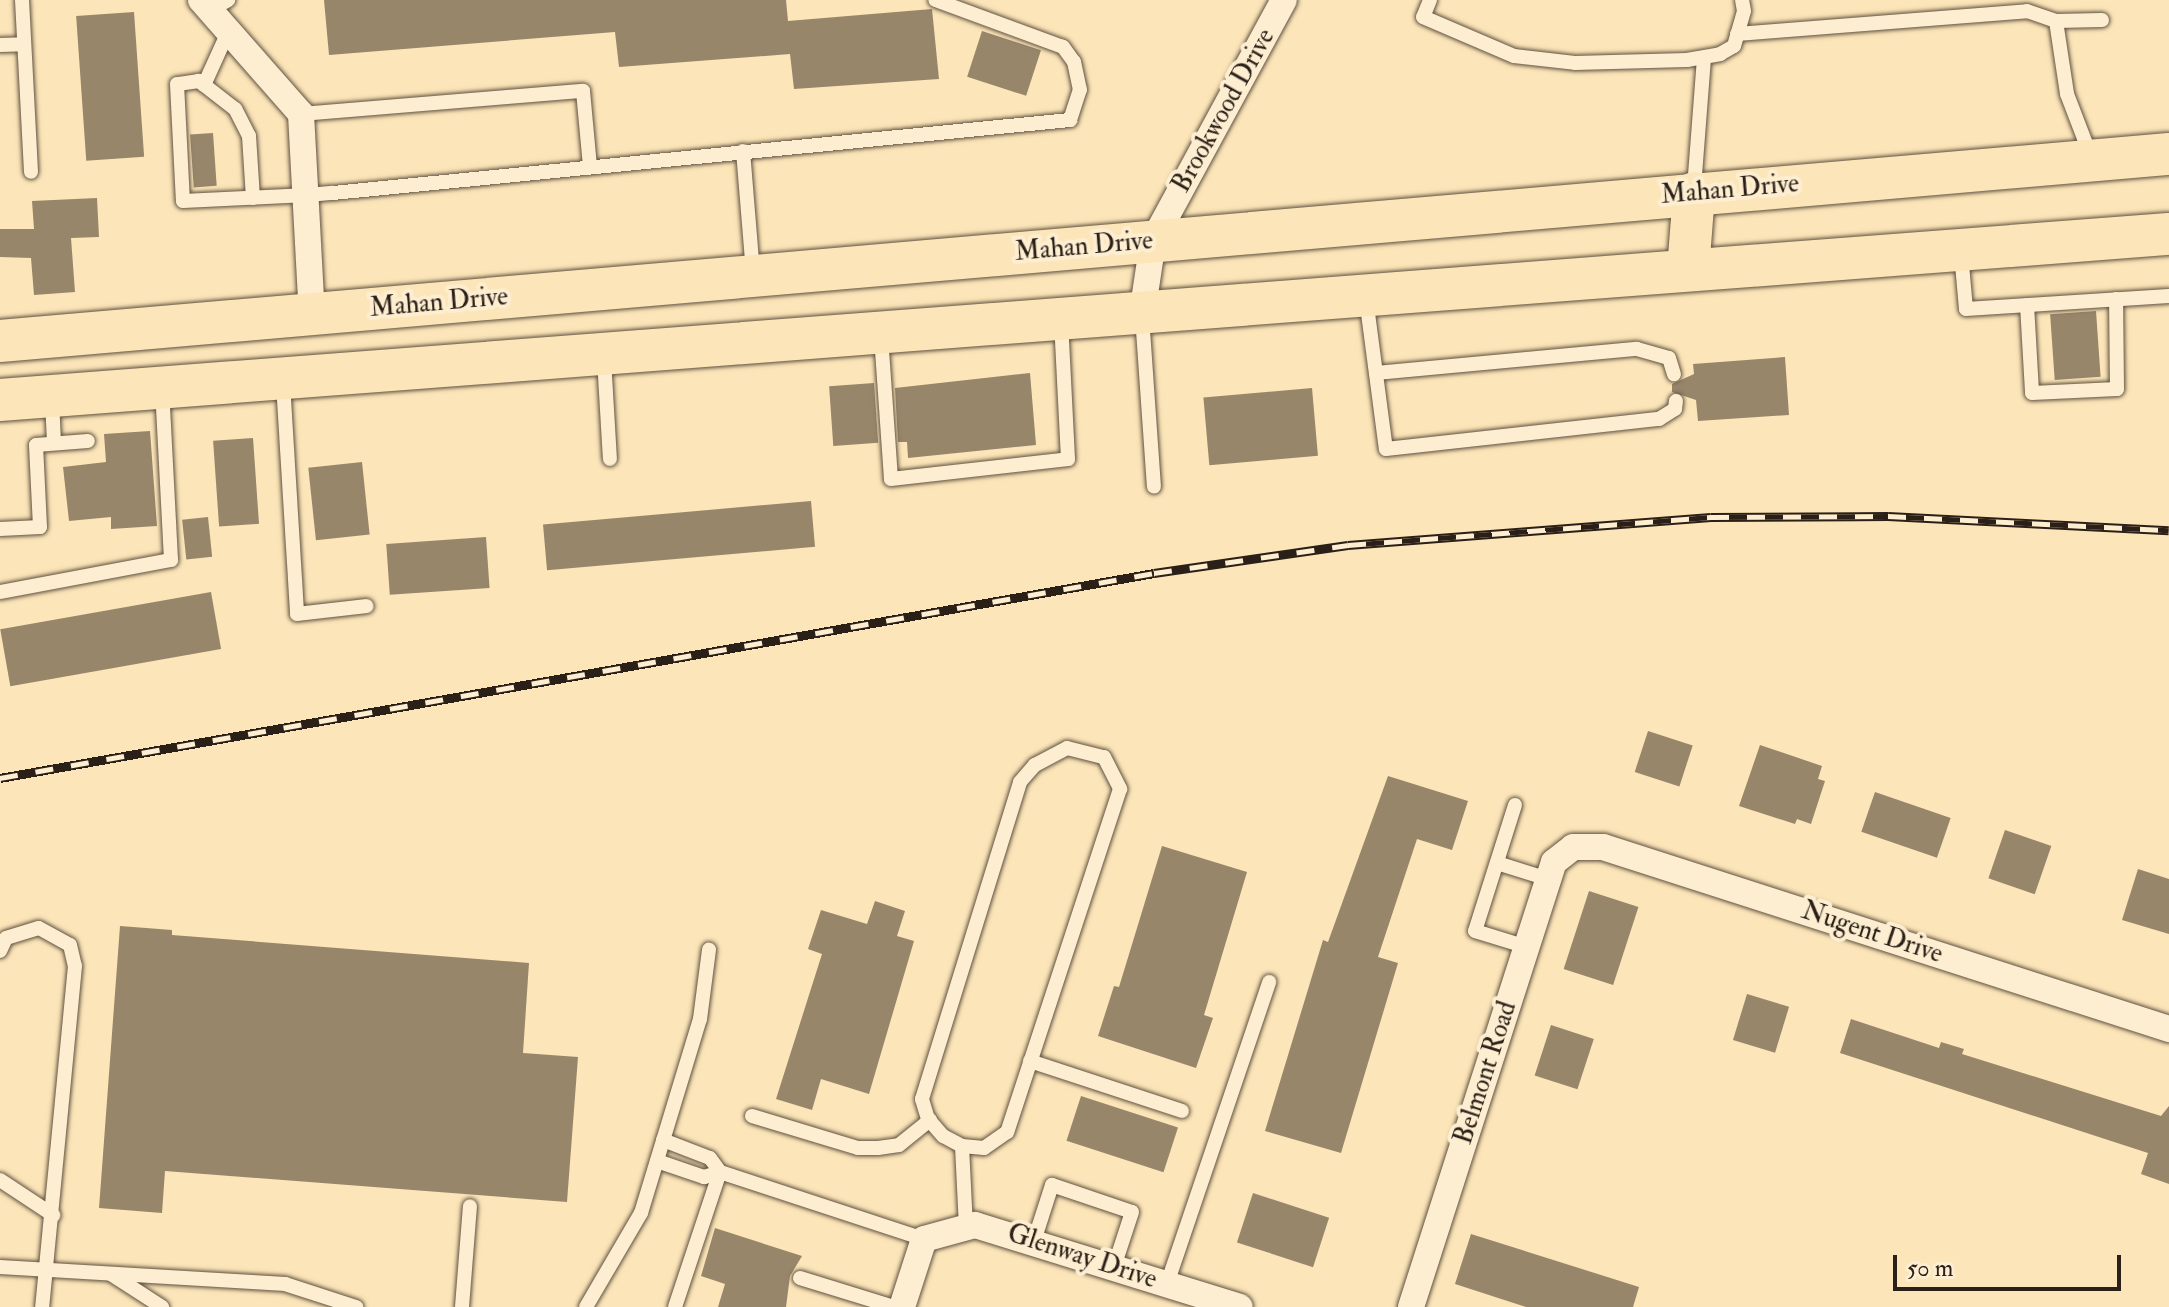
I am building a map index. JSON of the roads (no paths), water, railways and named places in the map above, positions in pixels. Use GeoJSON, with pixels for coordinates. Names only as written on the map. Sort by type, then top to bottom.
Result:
{"type":"FeatureCollection","features":[{"type":"Feature","properties":{"kind":"main road","name":"Mahan Drive"},"geometry":{"type":"LineString","coordinates":[[0,341],[2169,154]]}},
{"type":"Feature","properties":{"kind":"main road"},"geometry":{"type":"LineString","coordinates":[[1688,270],[1694,193]]}},
{"type":"Feature","properties":{"kind":"main road"},"geometry":{"type":"LineString","coordinates":[[0,400],[1366,298],[1961,248],[2169,234]]}},
{"type":"Feature","properties":{"kind":"main road"},"geometry":{"type":"LineString","coordinates":[[753,276],[759,343]]}},
{"type":"Feature","properties":{"kind":"street","name":"Brookwood Drive"},"geometry":{"type":"LineString","coordinates":[[1142,314],[1153,241],[1284,0]]}},
{"type":"Feature","properties":{"kind":"street"},"geometry":{"type":"LineString","coordinates":[[213,3],[229,30],[301,114],[308,195],[312,314]]}},
{"type":"Feature","properties":{"kind":"street","name":"Belmont Road"},"geometry":{"type":"LineString","coordinates":[[1411,1307],[1548,879],[1554,862],[1573,847]]}},
{"type":"Feature","properties":{"kind":"street","name":"Nugent Drive"},"geometry":{"type":"LineString","coordinates":[[1573,847],[1603,847],[2169,1029]]}},
{"type":"Feature","properties":{"kind":"street","name":"Glenway Drive"},"geometry":{"type":"LineString","coordinates":[[924,1239],[966,1227],[990,1227],[1114,1267],[1174,1293],[1240,1307]]}},
{"type":"Feature","properties":{"kind":"street"},"geometry":{"type":"LineString","coordinates":[[902,1307],[924,1239]]}},
{"type":"Feature","properties":{"kind":"lane"},"geometry":{"type":"LineString","coordinates":[[22,0],[31,172]]}},
{"type":"Feature","properties":{"kind":"lane"},"geometry":{"type":"LineString","coordinates":[[253,198],[249,136],[235,109],[204,85],[177,84],[183,201],[253,198],[308,195],[1070,120],[1080,90],[1074,62],[1063,47],[935,0]]}},
{"type":"Feature","properties":{"kind":"lane"},"geometry":{"type":"LineString","coordinates":[[1430,0],[1423,17],[1514,56],[1575,63],[1704,57],[1734,46],[1742,0]]}},
{"type":"Feature","properties":{"kind":"lane"},"geometry":{"type":"LineString","coordinates":[[1737,34],[2027,11],[2056,21],[2102,20]]}},
{"type":"Feature","properties":{"kind":"lane"},"geometry":{"type":"LineString","coordinates":[[2056,21],[2067,94],[2093,161]]}},
{"type":"Feature","properties":{"kind":"lane"},"geometry":{"type":"LineString","coordinates":[[204,85],[229,30]]}},
{"type":"Feature","properties":{"kind":"lane"},"geometry":{"type":"LineString","coordinates":[[0,45],[24,44]]}},
{"type":"Feature","properties":{"kind":"lane"},"geometry":{"type":"LineString","coordinates":[[1694,193],[1704,57]]}},
{"type":"Feature","properties":{"kind":"lane"},"geometry":{"type":"LineString","coordinates":[[301,114],[583,91],[590,167]]}},
{"type":"Feature","properties":{"kind":"lane"},"geometry":{"type":"LineString","coordinates":[[743,151],[753,276]]}},
{"type":"Feature","properties":{"kind":"lane"},"geometry":{"type":"LineString","coordinates":[[1961,248],[1966,309],[2169,296]]}},
{"type":"Feature","properties":{"kind":"lane"},"geometry":{"type":"LineString","coordinates":[[1366,298],[1386,449],[1659,419],[1675,409],[1676,401]]}},
{"type":"Feature","properties":{"kind":"lane"},"geometry":{"type":"LineString","coordinates":[[2027,305],[2032,393],[2117,389],[2116,299]]}},
{"type":"Feature","properties":{"kind":"lane"},"geometry":{"type":"LineString","coordinates":[[1142,314],[1154,487]]}},
{"type":"Feature","properties":{"kind":"lane"},"geometry":{"type":"LineString","coordinates":[[881,333],[891,479],[1068,459],[1061,320]]}},
{"type":"Feature","properties":{"kind":"lane"},"geometry":{"type":"LineString","coordinates":[[1376,373],[1637,349],[1669,358],[1674,374]]}},
{"type":"Feature","properties":{"kind":"lane"},"geometry":{"type":"LineString","coordinates":[[603,355],[610,459]]}},
{"type":"Feature","properties":{"kind":"lane"},"geometry":{"type":"LineString","coordinates":[[283,379],[297,614],[367,606]]}},
{"type":"Feature","properties":{"kind":"lane"},"geometry":{"type":"LineString","coordinates":[[0,592],[171,560],[162,388]]}},
{"type":"Feature","properties":{"kind":"lane"},"geometry":{"type":"LineString","coordinates":[[51,396],[54,443]]}},
{"type":"Feature","properties":{"kind":"lane"},"geometry":{"type":"LineString","coordinates":[[0,529],[40,527],[36,445],[88,441]]}},
{"type":"Feature","properties":{"kind":"lane"},"geometry":{"type":"LineString","coordinates":[[1088,749],[1110,764],[1120,789],[1030,1061],[1007,1132],[984,1148],[962,1146],[943,1136],[930,1120],[922,1099],[1020,782],[1050,754],[1088,749]]}},
{"type":"Feature","properties":{"kind":"lane"},"geometry":{"type":"LineString","coordinates":[[1515,805],[1475,931],[1527,947]]}},
{"type":"Feature","properties":{"kind":"lane"},"geometry":{"type":"LineString","coordinates":[[1497,863],[1548,879]]}},
{"type":"Feature","properties":{"kind":"lane"},"geometry":{"type":"LineString","coordinates":[[0,951],[6,938],[39,928],[70,945],[73,956],[53,1215],[42,1307]]}},
{"type":"Feature","properties":{"kind":"lane"},"geometry":{"type":"LineString","coordinates":[[586,1307],[641,1213],[700,1019],[709,950]]}},
{"type":"Feature","properties":{"kind":"lane"},"geometry":{"type":"LineString","coordinates":[[1174,1293],[1269,982]]}},
{"type":"Feature","properties":{"kind":"lane"},"geometry":{"type":"LineString","coordinates":[[1030,1061],[1182,1111]]}},
{"type":"Feature","properties":{"kind":"lane"},"geometry":{"type":"LineString","coordinates":[[752,1116],[858,1148],[899,1145],[930,1120]]}},
{"type":"Feature","properties":{"kind":"lane"},"geometry":{"type":"LineString","coordinates":[[663,1140],[710,1158],[720,1172]]}},
{"type":"Feature","properties":{"kind":"lane"},"geometry":{"type":"LineString","coordinates":[[962,1146],[966,1227]]}},
{"type":"Feature","properties":{"kind":"lane"},"geometry":{"type":"LineString","coordinates":[[657,1161],[704,1177],[720,1172],[924,1239]]}},
{"type":"Feature","properties":{"kind":"lane"},"geometry":{"type":"LineString","coordinates":[[675,1307],[720,1172]]}},
{"type":"Feature","properties":{"kind":"lane"},"geometry":{"type":"LineString","coordinates":[[0,1180],[53,1215]]}},
{"type":"Feature","properties":{"kind":"lane"},"geometry":{"type":"LineString","coordinates":[[1034,1241],[1052,1185],[1132,1212],[1114,1267]]}},
{"type":"Feature","properties":{"kind":"lane"},"geometry":{"type":"LineString","coordinates":[[462,1307],[470,1206]]}},
{"type":"Feature","properties":{"kind":"lane"},"geometry":{"type":"LineString","coordinates":[[0,1267],[285,1284],[356,1307]]}},
{"type":"Feature","properties":{"kind":"lane"},"geometry":{"type":"LineString","coordinates":[[111,1274],[162,1307]]}},
{"type":"Feature","properties":{"kind":"lane"},"geometry":{"type":"LineString","coordinates":[[800,1278],[894,1307]]}},
{"type":"Feature","properties":{"kind":"railway"},"geometry":{"type":"LineString","coordinates":[[0,778],[1154,573],[1348,545],[1711,517],[1888,516],[2169,530]]}}]}
